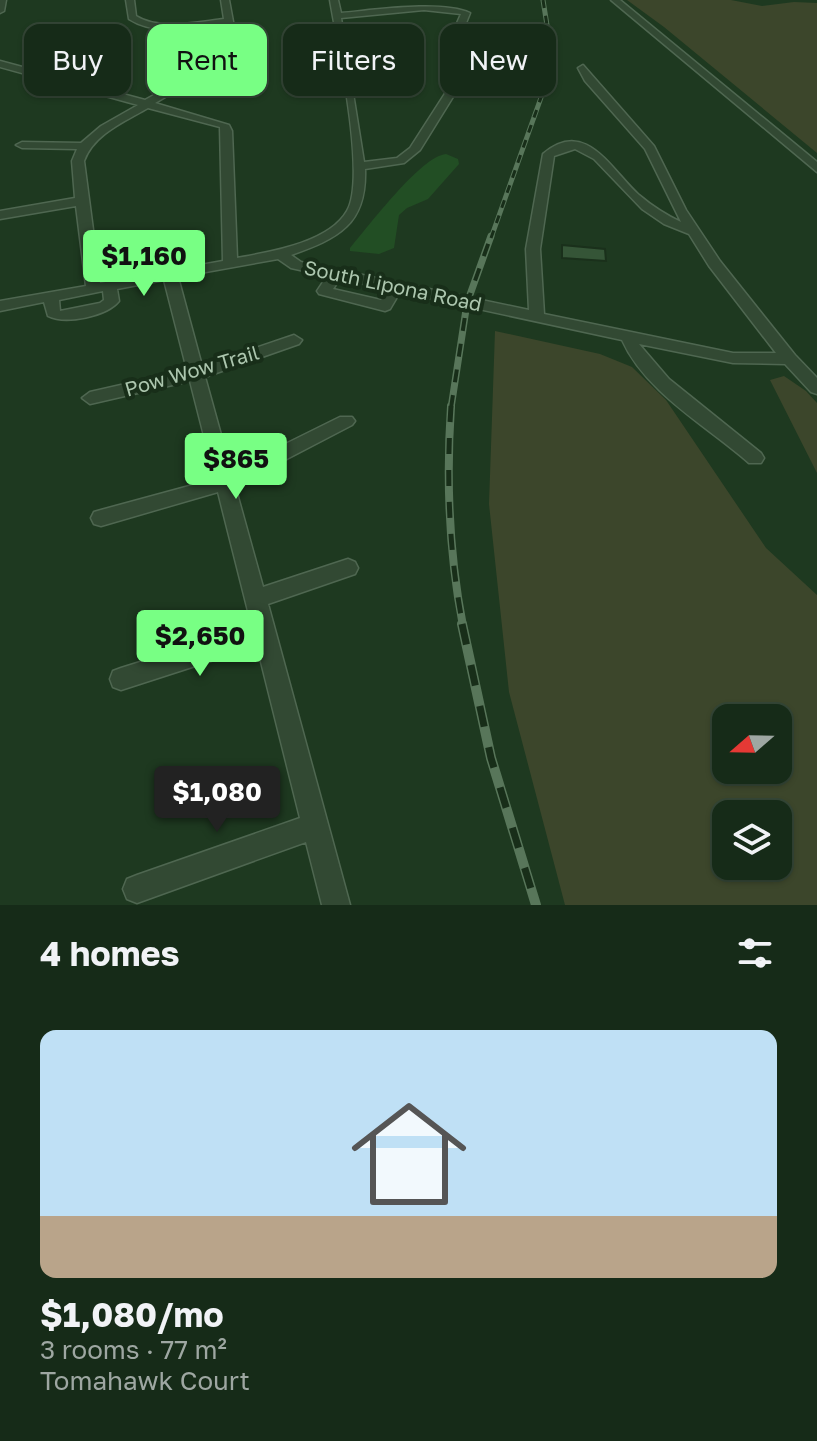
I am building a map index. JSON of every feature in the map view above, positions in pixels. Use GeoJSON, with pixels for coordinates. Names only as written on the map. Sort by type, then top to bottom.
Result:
{"type":"FeatureCollection","features":[{"type":"Feature","properties":{"kind":"street"},"geometry":{"type":"LineString","coordinates":[[0,11],[2,0]]}},
{"type":"Feature","properties":{"kind":"street"},"geometry":{"type":"LineString","coordinates":[[130,0],[132,17],[143,24],[166,26],[228,21]]}},
{"type":"Feature","properties":{"kind":"street"},"geometry":{"type":"LineString","coordinates":[[51,297],[53,313],[59,316],[105,307],[112,301],[101,287],[82,201],[78,161],[84,146],[105,128],[228,57],[232,43],[225,0]]}},
{"type":"Feature","properties":{"kind":"street"},"geometry":{"type":"LineString","coordinates":[[281,254],[328,234],[355,210],[361,196],[360,166],[334,0]]}},
{"type":"Feature","properties":{"kind":"street"},"geometry":{"type":"LineString","coordinates":[[615,0],[817,168]]}},
{"type":"Feature","properties":{"kind":"street"},"geometry":{"type":"LineString","coordinates":[[336,16],[443,4],[455,6],[466,13],[451,48],[451,92],[414,150],[400,161],[360,166]]}},
{"type":"Feature","properties":{"kind":"street"},"geometry":{"type":"LineString","coordinates":[[0,64],[226,127],[230,264]]}},
{"type":"Feature","properties":{"kind":"street"},"geometry":{"type":"LineString","coordinates":[[0,75],[16,68]]}},
{"type":"Feature","properties":{"kind":"street"},"geometry":{"type":"LineString","coordinates":[[583,68],[588,79],[650,148],[692,231],[789,359],[817,388]]}},
{"type":"Feature","properties":{"kind":"street"},"geometry":{"type":"LineString","coordinates":[[22,145],[84,146]]}},
{"type":"Feature","properties":{"kind":"street"},"geometry":{"type":"LineString","coordinates":[[537,316],[533,249],[549,154],[555,149],[575,147],[597,154],[631,195],[680,227],[692,231]]}},
{"type":"Feature","properties":{"kind":"street"},"geometry":{"type":"LineString","coordinates":[[0,215],[82,201]]}},
{"type":"Feature","properties":{"kind":"street","name":"South Lipona Road"},"geometry":{"type":"LineString","coordinates":[[0,306],[281,254],[296,265],[733,358],[789,359]]}},
{"type":"Feature","properties":{"kind":"street"},"geometry":{"type":"LineString","coordinates":[[170,274],[336,905]]}},
{"type":"Feature","properties":{"kind":"street"},"geometry":{"type":"LineString","coordinates":[[336,274],[324,291],[385,306],[396,286]]}},
{"type":"Feature","properties":{"kind":"street"},"geometry":{"type":"LineString","coordinates":[[361,300],[371,281]]}},
{"type":"Feature","properties":{"kind":"street"},"geometry":{"type":"LineString","coordinates":[[627,335],[629,345],[645,365],[755,458]]}},
{"type":"Feature","properties":{"kind":"street","name":"Pow Wow Trail"},"geometry":{"type":"LineString","coordinates":[[90,398],[196,374],[294,340]]}},
{"type":"Feature","properties":{"kind":"street"},"geometry":{"type":"LineString","coordinates":[[101,518],[225,483],[346,421]]}},
{"type":"Feature","properties":{"kind":"street"},"geometry":{"type":"LineString","coordinates":[[255,599],[348,568]]}},
{"type":"Feature","properties":{"kind":"street"},"geometry":{"type":"LineString","coordinates":[[121,679],[264,633]]}},
{"type":"Feature","properties":{"kind":"street"},"geometry":{"type":"LineString","coordinates":[[137,889],[315,826]]}},
{"type":"Feature","properties":{"kind":"shaded area"},"geometry":{"type":"Polygon","coordinates":[[[627,0],[731,0],[762,6],[817,3],[817,153],[664,27],[627,0]]]}},
{"type":"Feature","properties":{"kind":"shaded area"},"geometry":{"type":"Polygon","coordinates":[[[446,154],[458,159],[459,164],[428,199],[399,215],[394,248],[379,254],[350,251],[409,179],[435,158],[446,154]]]}},
{"type":"Feature","properties":{"kind":"shaded area"},"geometry":{"type":"Polygon","coordinates":[[[495,331],[600,354],[632,367],[666,400],[766,548],[817,595],[817,905],[565,905],[509,692],[489,504],[495,331]]]}},
{"type":"Feature","properties":{"kind":"shaded area"},"geometry":{"type":"Polygon","coordinates":[[[784,376],[817,403],[817,473],[770,380],[784,376]]]}},
{"type":"Feature","properties":{"kind":"building"},"geometry":{"type":"Polygon","coordinates":[[[562,245],[605,249],[606,261],[562,258],[562,245]]]}},
{"type":"Feature","properties":{"kind":"railway"},"geometry":{"type":"LineString","coordinates":[[491,238],[543,92],[550,44],[543,0]]}},
{"type":"Feature","properties":{"kind":"railway"},"geometry":{"type":"LineString","coordinates":[[451,408],[467,303],[491,236]]}},
{"type":"Feature","properties":{"kind":"railway"},"geometry":{"type":"LineString","coordinates":[[451,406],[450,517],[463,626]]}},
{"type":"Feature","properties":{"kind":"railway"},"geometry":{"type":"LineString","coordinates":[[462,624],[491,758],[536,905]]}}]}
